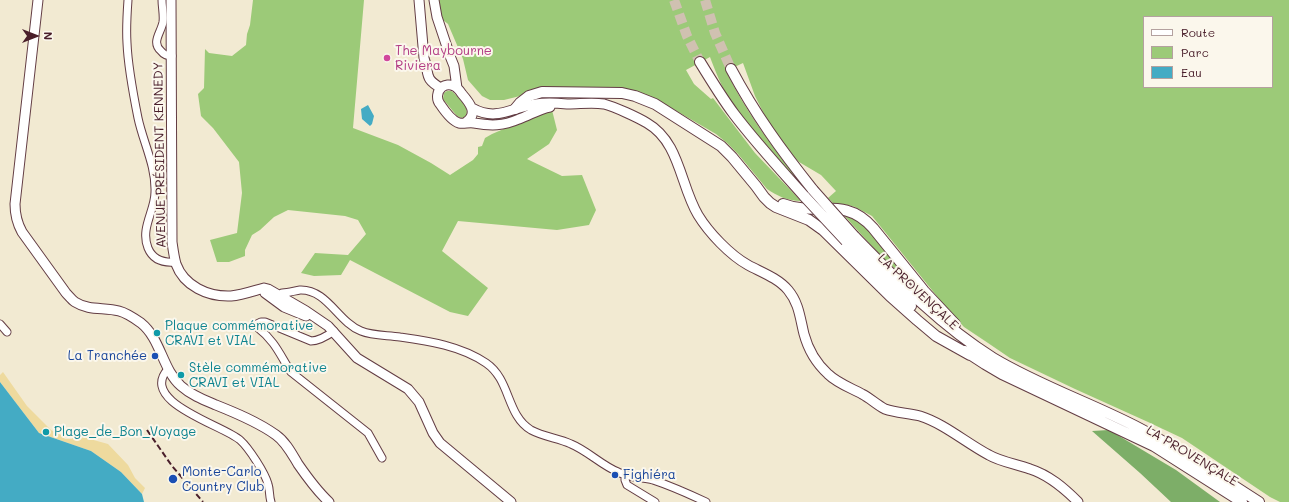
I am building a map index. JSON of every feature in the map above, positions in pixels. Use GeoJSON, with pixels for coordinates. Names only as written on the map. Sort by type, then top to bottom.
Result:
{"type":"FeatureCollection","features":[{"type":"Feature","properties":{"kind":"highway","name":"LA PROVENÇALE"},"geometry":{"type":"LineString","coordinates":[[700,62],[735,116],[760,146],[809,193],[924,318],[970,355],[1009,377],[1154,446],[1242,502]]}},
{"type":"Feature","properties":{"kind":"highway","name":"LA PROVENÇALE"},"geometry":{"type":"LineString","coordinates":[[731,68],[745,95],[809,193]]}},
{"type":"Feature","properties":{"kind":"highway"},"geometry":{"type":"LineString","coordinates":[[515,109],[533,94],[542,92],[622,93],[635,96],[655,104],[721,146],[732,157],[764,197],[776,207],[809,220],[823,230],[890,296],[917,320],[936,336],[970,355]]}},
{"type":"Feature","properties":{"kind":"highway"},"geometry":{"type":"LineString","coordinates":[[527,105],[537,98],[553,92]]}},
{"type":"Feature","properties":{"kind":"highway"},"geometry":{"type":"LineString","coordinates":[[756,186],[776,201],[785,205],[801,208],[844,209],[863,219],[873,228],[905,269],[946,316],[993,358]]}},
{"type":"Feature","properties":{"kind":"highway","name":"LA PROVENÇALE"},"geometry":{"type":"LineString","coordinates":[[850,238],[890,272],[937,317],[993,358],[1044,384],[1157,437],[1259,502]]}},
{"type":"Feature","properties":{"kind":"main road"},"geometry":{"type":"LineString","coordinates":[[38,0],[15,204],[15,216],[22,232],[66,293],[75,302],[85,307],[118,311],[129,315],[140,322],[152,335],[168,369],[180,386],[193,395],[230,411],[278,436],[313,484],[329,502]]}},
{"type":"Feature","properties":{"kind":"main road","name":"AVENUE PRÉSIDENT KENNEDY"},"geometry":{"type":"LineString","coordinates":[[171,0],[172,242],[175,262],[184,277],[193,286],[216,296],[232,296],[256,290],[281,300]]}},
{"type":"Feature","properties":{"kind":"main road"},"geometry":{"type":"LineString","coordinates":[[419,0],[424,58],[429,78],[431,82],[457,88],[469,101],[472,108],[472,116],[466,122]]}},
{"type":"Feature","properties":{"kind":"main road"},"geometry":{"type":"LineString","coordinates":[[434,0],[437,17],[454,66],[457,88]]}},
{"type":"Feature","properties":{"kind":"main road"},"geometry":{"type":"LineString","coordinates":[[450,56],[450,76],[438,92],[438,98],[439,103],[453,119],[461,123],[466,122],[493,126],[517,120],[534,112],[565,104]]}},
{"type":"Feature","properties":{"kind":"main road"},"geometry":{"type":"LineString","coordinates":[[424,58],[423,65],[425,79],[438,98]]}},
{"type":"Feature","properties":{"kind":"main road"},"geometry":{"type":"LineString","coordinates":[[472,108],[482,113],[491,114],[508,112],[527,105],[552,102],[565,104],[597,104],[609,106],[645,122],[656,129],[669,146],[697,214],[707,227],[721,243],[739,259],[773,278],[788,289],[795,300],[804,334],[812,354],[820,366],[830,376],[885,408],[920,416],[935,422],[990,456],[1045,475],[1062,487],[1078,502]]}},
{"type":"Feature","properties":{"kind":"main road"},"geometry":{"type":"LineString","coordinates":[[507,123],[519,114],[527,105]]}},
{"type":"Feature","properties":{"kind":"main road"},"geometry":{"type":"LineString","coordinates":[[281,300],[306,311],[328,326],[358,358],[408,389],[419,402],[433,433],[440,443],[511,502]]}},
{"type":"Feature","properties":{"kind":"street"},"geometry":{"type":"LineString","coordinates":[[128,0],[127,42],[129,63],[138,119],[154,177],[154,202],[147,224],[145,237],[148,248],[153,256],[160,261],[167,263],[175,262]]}},
{"type":"Feature","properties":{"kind":"street"},"geometry":{"type":"LineString","coordinates":[[162,0],[163,22],[156,45],[164,54],[172,56]]}},
{"type":"Feature","properties":{"kind":"street"},"geometry":{"type":"LineString","coordinates":[[281,300],[299,290],[309,291],[320,296],[351,326],[362,332],[400,337],[453,347],[487,364],[498,374],[504,384],[514,411],[530,429],[540,434],[570,443],[607,466],[625,475],[652,480],[706,502]]}},
{"type":"Feature","properties":{"kind":"street"},"geometry":{"type":"LineString","coordinates":[[334,331],[316,341],[311,341],[266,322],[260,322],[257,324],[258,328],[266,334],[277,347],[291,372],[368,433],[382,458]]}},
{"type":"Feature","properties":{"kind":"street"},"geometry":{"type":"LineString","coordinates":[[0,324],[7,332]]}},
{"type":"Feature","properties":{"kind":"street"},"geometry":{"type":"LineString","coordinates":[[168,369],[163,374],[162,379],[163,388],[166,395],[179,407],[240,439],[250,450],[265,477],[268,484],[271,502]]}},
{"type":"Feature","properties":{"kind":"street"},"geometry":{"type":"LineString","coordinates":[[625,475],[625,480],[628,485],[655,502]]}},
{"type":"Feature","properties":{"kind":"green space"},"geometry":{"type":"Polygon","coordinates":[[[253,0],[364,0],[353,128],[398,145],[450,175],[473,160],[478,154],[478,147],[482,146],[485,138],[527,119],[552,110],[557,130],[549,144],[527,159],[562,176],[582,175],[596,210],[589,225],[557,230],[458,221],[442,251],[488,288],[468,316],[450,312],[350,260],[341,275],[314,276],[301,273],[315,253],[348,255],[366,234],[358,220],[345,216],[288,210],[274,217],[252,235],[245,250],[245,256],[229,262],[217,262],[210,240],[237,233],[242,193],[239,162],[213,128],[201,116],[198,94],[204,88],[205,49],[209,53],[232,56],[246,45],[253,0]]]}},
{"type":"Feature","properties":{"kind":"green space"},"geometry":{"type":"Polygon","coordinates":[[[438,0],[1289,0],[1289,502],[1280,502],[1270,497],[1182,438],[1010,358],[964,327],[944,305],[872,216],[855,207],[834,204],[828,198],[836,191],[821,175],[799,162],[794,157],[768,122],[755,96],[743,63],[726,71],[750,113],[797,178],[795,179],[754,132],[731,102],[719,80],[710,57],[686,70],[694,84],[711,99],[713,98],[755,153],[801,201],[783,198],[767,189],[727,143],[716,134],[661,102],[533,89],[520,96],[504,100],[490,100],[482,96],[468,80],[463,59],[448,24],[443,20],[438,0]]]}},
{"type":"Feature","properties":{"kind":"green space"},"geometry":{"type":"Polygon","coordinates":[[[447,91],[453,92],[463,103],[467,113],[466,116],[462,118],[457,116],[443,99],[444,93],[447,91]]]}},
{"type":"Feature","properties":{"kind":"green space"},"geometry":{"type":"Polygon","coordinates":[[[841,212],[868,225],[916,288],[879,254],[841,212]]]}},
{"type":"Feature","properties":{"kind":"green space"},"geometry":{"type":"Polygon","coordinates":[[[1109,430],[1176,470],[1220,502],[1171,502],[1092,431],[1109,430]]]}},
{"type":"Feature","properties":{"kind":"sand","name":"Plage_de_Bon_Voyage"},"geometry":{"type":"Polygon","coordinates":[[[3,372],[27,406],[51,430],[61,435],[65,439],[72,439],[72,434],[108,444],[128,465],[135,478],[145,488],[142,494],[121,472],[91,451],[39,433],[0,382],[0,375],[3,372]]]}},
{"type":"Feature","properties":{"kind":"water"},"geometry":{"type":"Polygon","coordinates":[[[368,105],[374,116],[370,126],[362,119],[361,109],[368,105]]]}},
{"type":"Feature","properties":{"kind":"water"},"geometry":{"type":"Polygon","coordinates":[[[0,382],[39,433],[91,451],[121,472],[142,494],[144,502],[0,502],[0,382]]]}},
{"type":"Feature","properties":{"kind":"tunnel"},"geometry":{"type":"LineString","coordinates":[[674,0],[687,36],[700,62]]}},
{"type":"Feature","properties":{"kind":"tunnel"},"geometry":{"type":"LineString","coordinates":[[705,0],[715,33],[731,69]]}},
{"type":"Feature","properties":{"kind":"railway"},"geometry":{"type":"LineString","coordinates":[[147,430],[172,466],[203,502]]}},
{"type":"Feature","properties":{"kind":"place","name":"The Maybourne Riviera"},"geometry":{"type":"Point","coordinates":[387,58]}},
{"type":"Feature","properties":{"kind":"place","name":"Plaque commémorative CRAVI et VIAL"},"geometry":{"type":"Point","coordinates":[157,333]}},
{"type":"Feature","properties":{"kind":"place","name":"La Tranchée"},"geometry":{"type":"Point","coordinates":[155,356]}},
{"type":"Feature","properties":{"kind":"place","name":"Stèle commémorative CRAVI et VIAL"},"geometry":{"type":"Point","coordinates":[181,375]}},
{"type":"Feature","properties":{"kind":"place","name":"Plage_de_Bon_Voyage"},"geometry":{"type":"Point","coordinates":[46,432]}},
{"type":"Feature","properties":{"kind":"place","name":"Fighiéra"},"geometry":{"type":"Point","coordinates":[615,475]}},
{"type":"Feature","properties":{"kind":"place","name":"Monte-Carlo Country Club"},"geometry":{"type":"Point","coordinates":[173,479]}}]}
